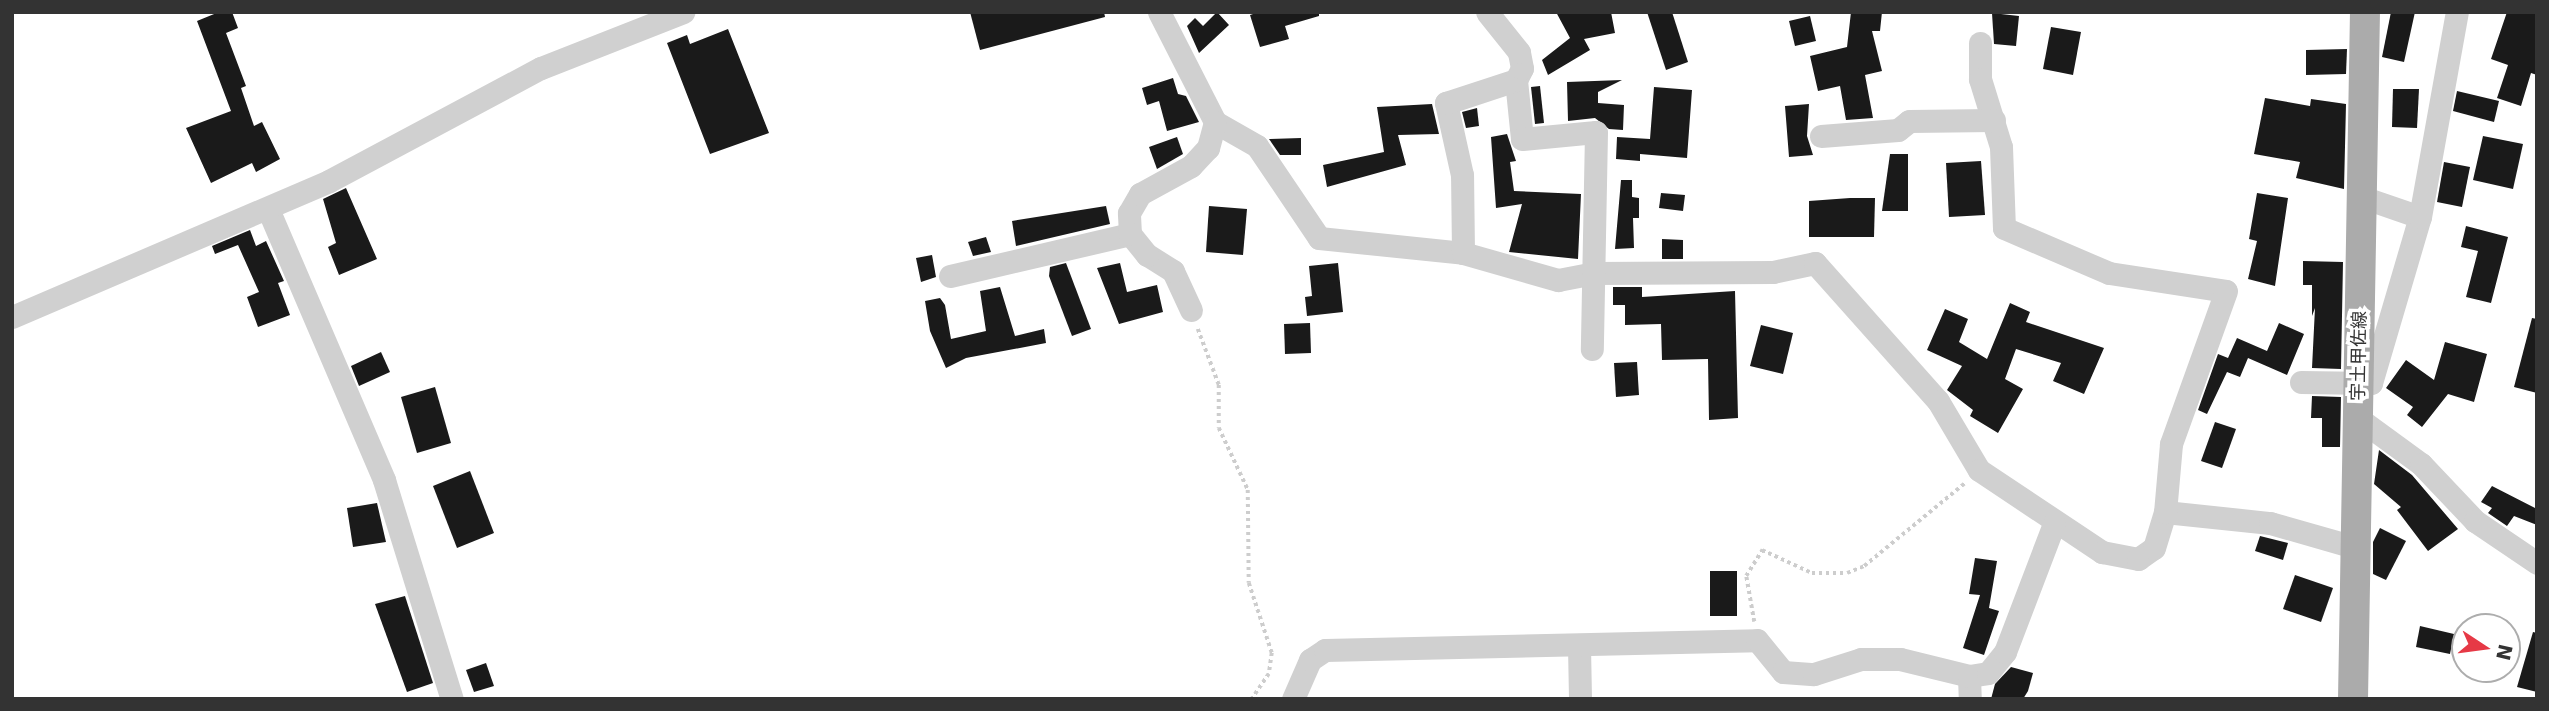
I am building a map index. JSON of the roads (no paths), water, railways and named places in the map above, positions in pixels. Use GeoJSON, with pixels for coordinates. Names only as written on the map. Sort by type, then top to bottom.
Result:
{"type":"FeatureCollection","features":[{"type":"Feature","properties":{"kind":"main road","name":"宇土甲佐線"},"geometry":{"type":"LineString","coordinates":[[2353,699],[2365,12]]}},
{"type":"Feature","properties":{"kind":"street"},"geometry":{"type":"LineString","coordinates":[[12,317],[268,209],[519,78],[683,12]]}},
{"type":"Feature","properties":{"kind":"street"},"geometry":{"type":"LineString","coordinates":[[1159,12],[1215,122],[1257,146],[1319,238],[1463,253],[1558,280],[1594,273],[1773,272],[1815,263],[1938,401],[1979,470],[2054,524],[2102,552],[2138,559],[2154,548],[2165,512],[2171,444],[2226,291],[2109,273],[2011,234],[2001,219],[2001,147],[1980,79],[1980,43]]}},
{"type":"Feature","properties":{"kind":"street"},"geometry":{"type":"LineString","coordinates":[[1487,12],[1519,52],[1522,68],[1516,80],[1522,139],[1596,132],[1592,349]]}},
{"type":"Feature","properties":{"kind":"street"},"geometry":{"type":"LineString","coordinates":[[2301,382],[2371,383],[2420,217],[2456,12]]}},
{"type":"Feature","properties":{"kind":"street"},"geometry":{"type":"LineString","coordinates":[[1463,253],[1462,175],[1446,103],[1516,80]]}},
{"type":"Feature","properties":{"kind":"street"},"geometry":{"type":"LineString","coordinates":[[1821,136],[1898,130],[1909,121],[1994,120]]}},
{"type":"Feature","properties":{"kind":"street"},"geometry":{"type":"LineString","coordinates":[[1191,310],[1173,271],[1147,254],[1130,234],[1129,213],[1140,194],[1191,166],[1208,148],[1215,122]]}},
{"type":"Feature","properties":{"kind":"street"},"geometry":{"type":"LineString","coordinates":[[2362,197],[2420,217]]}},
{"type":"Feature","properties":{"kind":"street"},"geometry":{"type":"LineString","coordinates":[[268,209],[384,480],[452,699]]}},
{"type":"Feature","properties":{"kind":"street"},"geometry":{"type":"LineString","coordinates":[[950,276],[1130,234]]}},
{"type":"Feature","properties":{"kind":"street"},"geometry":{"type":"LineString","coordinates":[[2358,418],[2421,464],[2475,521],[2537,563]]}},
{"type":"Feature","properties":{"kind":"street"},"geometry":{"type":"LineString","coordinates":[[2165,512],[2270,523],[2354,547]]}},
{"type":"Feature","properties":{"kind":"street"},"geometry":{"type":"LineString","coordinates":[[1293,699],[1310,660],[1325,650],[1757,640],[1783,672],[1814,674],[1861,659],[1900,659],[1969,676],[1988,673],[2005,652],[2054,524]]}},
{"type":"Feature","properties":{"kind":"street"},"geometry":{"type":"LineString","coordinates":[[1579,646],[1580,699]]}},
{"type":"Feature","properties":{"kind":"street"},"geometry":{"type":"LineString","coordinates":[[1969,676],[1969,699]]}}]}
